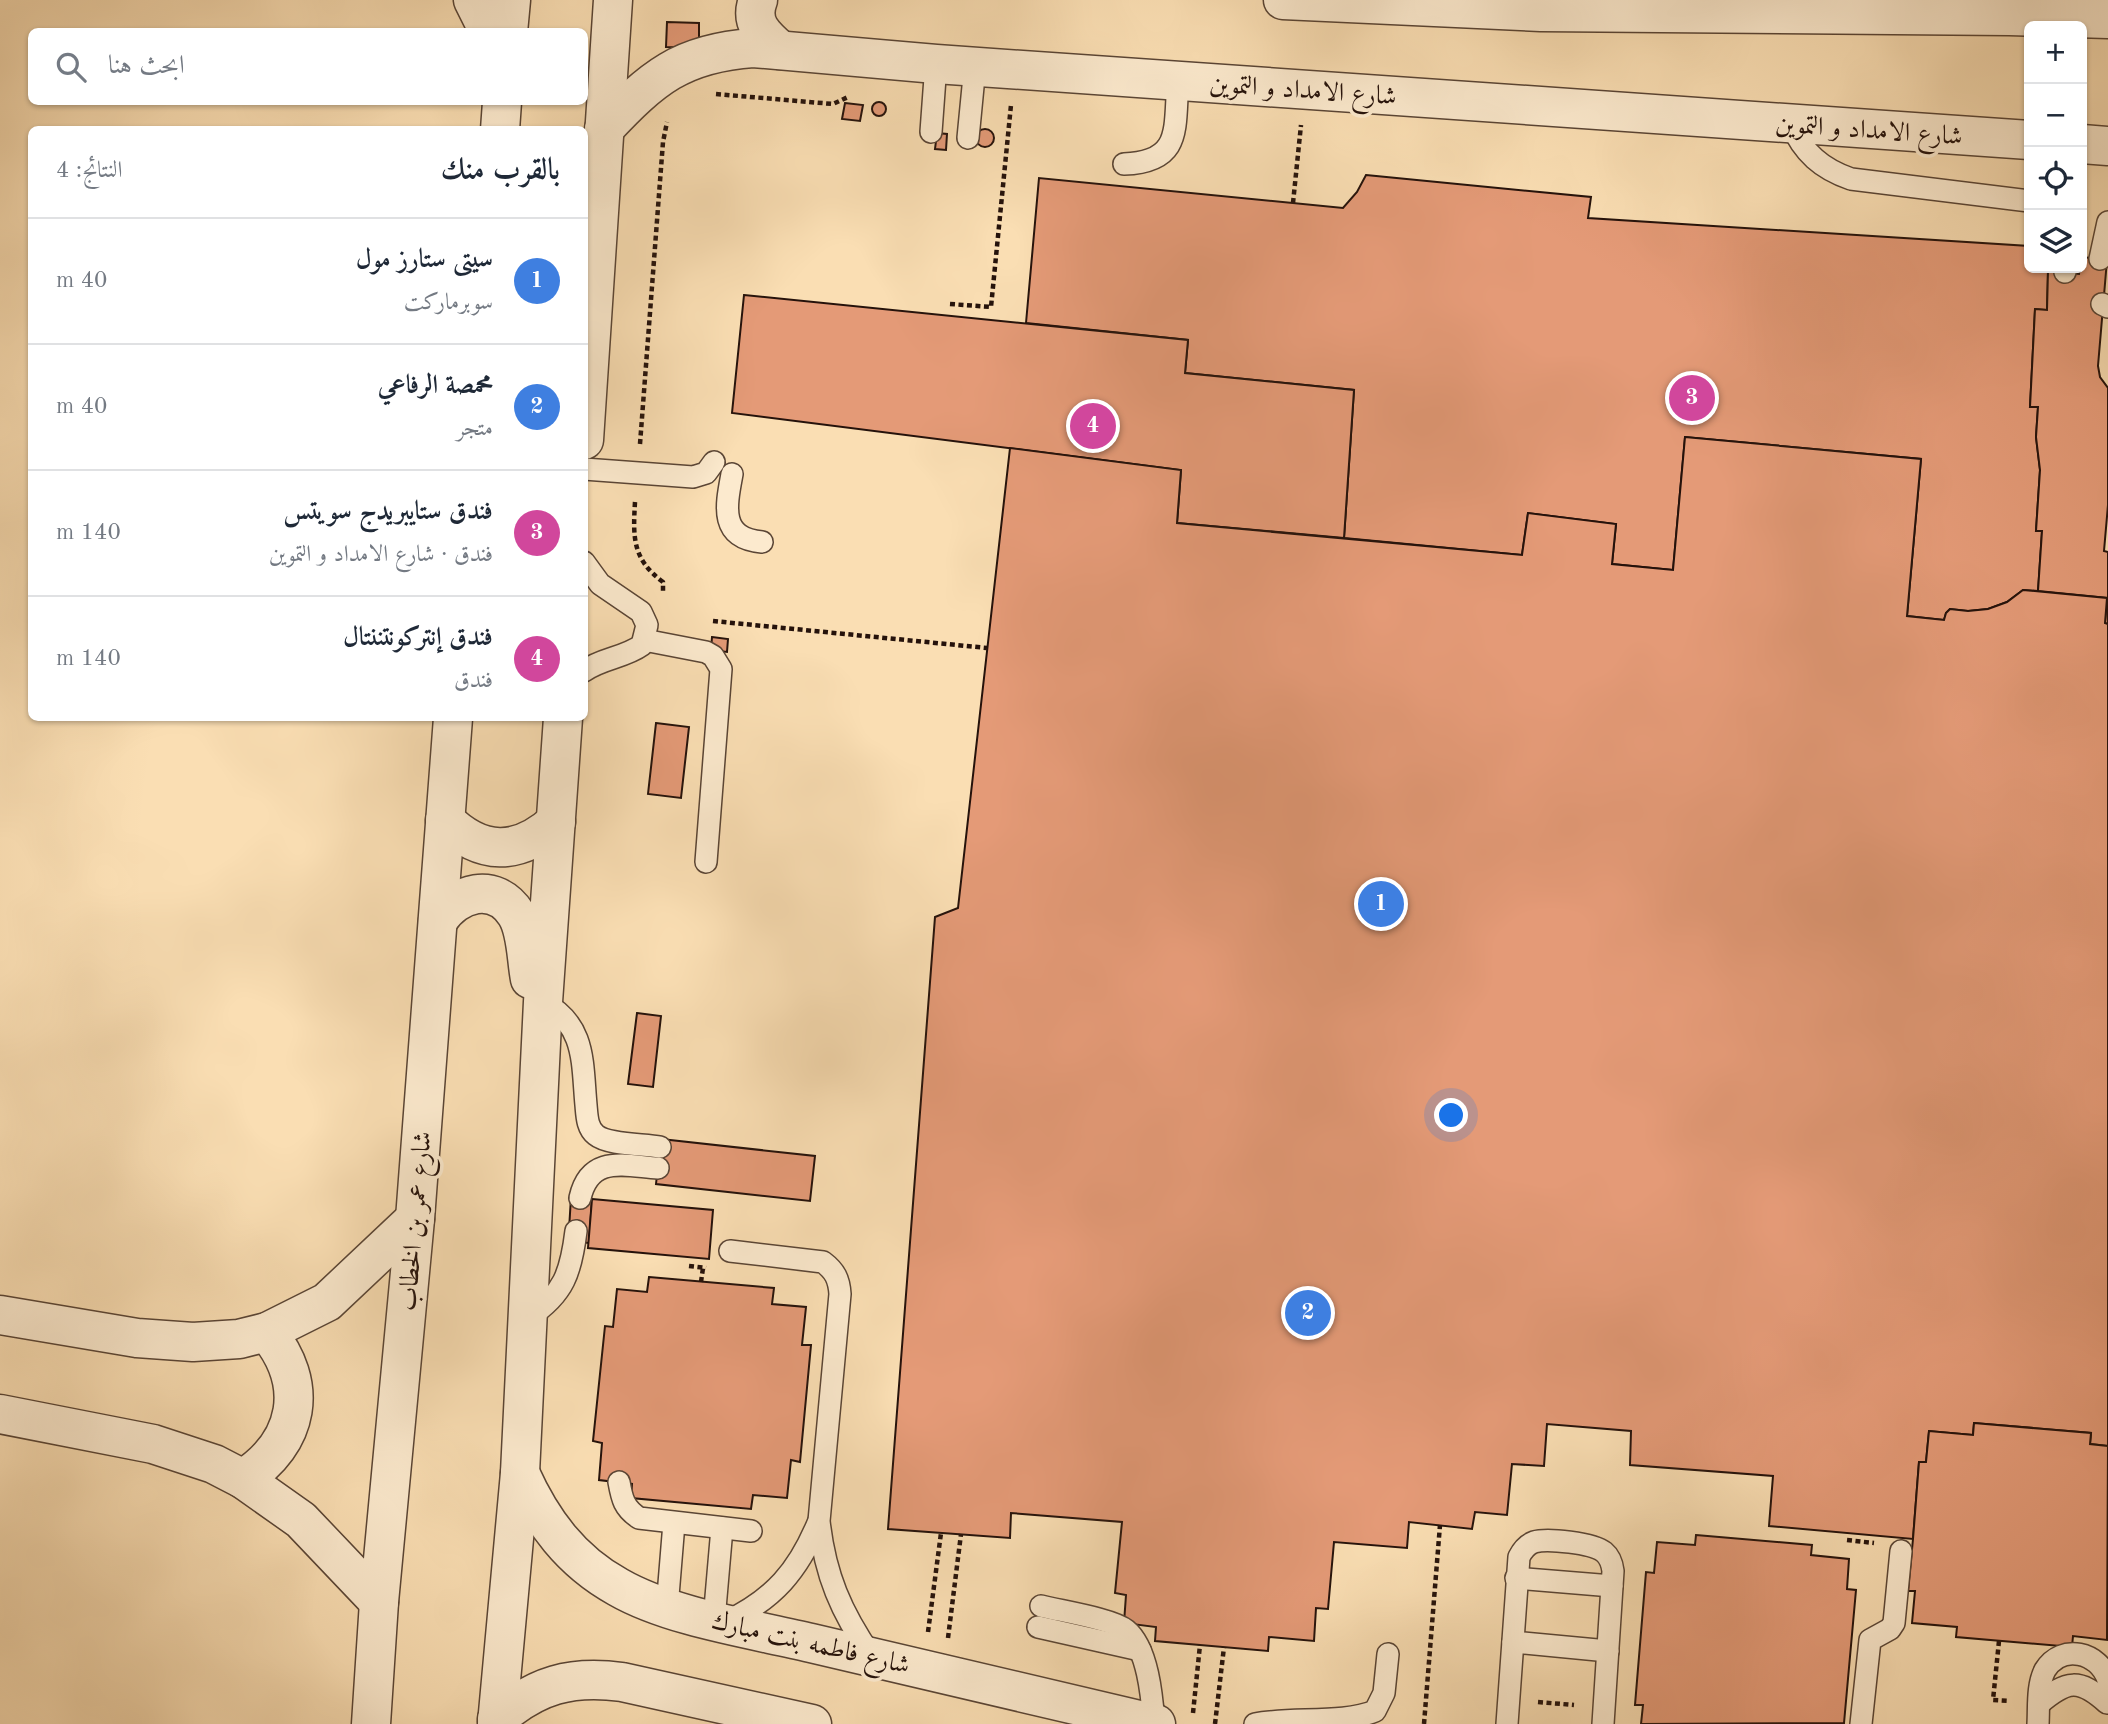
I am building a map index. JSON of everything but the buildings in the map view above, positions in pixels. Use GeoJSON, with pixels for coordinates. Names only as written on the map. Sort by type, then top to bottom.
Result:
{"type":"FeatureCollection","features":[{"type":"Feature","properties":{"kind":"street"},"geometry":{"type":"LineString","coordinates":[[473,0],[487,28]]}},
{"type":"Feature","properties":{"kind":"street"},"geometry":{"type":"LineString","coordinates":[[508,28],[511,0]]}},
{"type":"Feature","properties":{"kind":"street"},"geometry":{"type":"LineString","coordinates":[[588,378],[613,0]]}},
{"type":"Feature","properties":{"kind":"street"},"geometry":{"type":"LineString","coordinates":[[758,0],[755,13],[759,29],[780,50]]}},
{"type":"Feature","properties":{"kind":"street"},"geometry":{"type":"LineString","coordinates":[[1283,0],[1541,6],[2009,8],[2108,19]]}},
{"type":"Feature","properties":{"kind":"street","name":"شارع الامداد و التموين"},"geometry":{"type":"LineString","coordinates":[[604,129],[652,81],[675,67],[726,50],[753,48],[936,64],[2024,140]]}},
{"type":"Feature","properties":{"kind":"street"},"geometry":{"type":"LineString","coordinates":[[500,126],[502,105]]}},
{"type":"Feature","properties":{"kind":"street"},"geometry":{"type":"LineString","coordinates":[[2087,144],[2108,146]]}},
{"type":"Feature","properties":{"kind":"street","name":"شارع عمر بن الخطاب"},"geometry":{"type":"LineString","coordinates":[[371,1724],[379,1602],[415,1219],[453,721]]}},
{"type":"Feature","properties":{"kind":"street"},"geometry":{"type":"LineString","coordinates":[[497,1721],[520,1473],[543,1002],[563,721]]}},
{"type":"Feature","properties":{"kind":"street"},"geometry":{"type":"LineString","coordinates":[[445,820],[474,842],[491,847],[527,843],[556,822]]}},
{"type":"Feature","properties":{"kind":"street"},"geometry":{"type":"LineString","coordinates":[[438,921],[446,909],[468,895],[496,897],[508,904],[521,927],[530,980],[543,1002]]}},
{"type":"Feature","properties":{"kind":"street"},"geometry":{"type":"LineString","coordinates":[[0,1315],[137,1338],[204,1341],[239,1339],[267,1332],[327,1303],[415,1219]]}},
{"type":"Feature","properties":{"kind":"street"},"geometry":{"type":"LineString","coordinates":[[243,1479],[273,1455],[291,1421],[294,1402],[288,1364],[267,1332]]}},
{"type":"Feature","properties":{"kind":"street"},"geometry":{"type":"LineString","coordinates":[[0,1414],[153,1444],[214,1464],[243,1479],[301,1520],[379,1602]]}},
{"type":"Feature","properties":{"kind":"street","name":"شارع فاطمه بنت مبارك"},"geometry":{"type":"LineString","coordinates":[[520,1473],[543,1519],[577,1558],[619,1588],[667,1608],[1155,1724]]}},
{"type":"Feature","properties":{"kind":"street"},"geometry":{"type":"LineString","coordinates":[[497,1721],[514,1704],[544,1688],[577,1679],[599,1679],[812,1724]]}},
{"type":"Feature","properties":{"kind":"lane"},"geometry":{"type":"LineString","coordinates":[[931,132],[936,64]]}},
{"type":"Feature","properties":{"kind":"lane"},"geometry":{"type":"LineString","coordinates":[[968,138],[975,66]]}},
{"type":"Feature","properties":{"kind":"lane"},"geometry":{"type":"LineString","coordinates":[[1124,164],[1154,160],[1170,145],[1178,80]]}},
{"type":"Feature","properties":{"kind":"lane"},"geometry":{"type":"LineString","coordinates":[[1791,124],[1808,153],[1835,173],[1851,179],[2024,200]]}},
{"type":"Feature","properties":{"kind":"lane"},"geometry":{"type":"LineString","coordinates":[[2100,259],[2108,222]]}},
{"type":"Feature","properties":{"kind":"lane"},"geometry":{"type":"LineString","coordinates":[[588,468],[700,476],[711,468],[723,468],[730,525],[750,541],[762,542]]}},
{"type":"Feature","properties":{"kind":"lane"},"geometry":{"type":"LineString","coordinates":[[588,568],[600,584],[638,609],[647,625],[644,640],[631,651],[600,661],[588,668]]}},
{"type":"Feature","properties":{"kind":"lane"},"geometry":{"type":"LineString","coordinates":[[644,640],[706,652],[718,662],[721,669],[706,862]]}},
{"type":"Feature","properties":{"kind":"lane"},"geometry":{"type":"LineString","coordinates":[[543,1002],[564,1016],[578,1038],[588,1124],[595,1135],[608,1140],[660,1147]]}},
{"type":"Feature","properties":{"kind":"lane"},"geometry":{"type":"LineString","coordinates":[[580,1198],[585,1182],[605,1166],[614,1164],[658,1168]]}},
{"type":"Feature","properties":{"kind":"lane"},"geometry":{"type":"LineString","coordinates":[[528,1317],[554,1297],[563,1284],[570,1270],[576,1231]]}},
{"type":"Feature","properties":{"kind":"lane"},"geometry":{"type":"LineString","coordinates":[[730,1251],[823,1262],[833,1270],[839,1281],[840,1294],[818,1521],[822,1550],[833,1588],[850,1623],[872,1657]]}},
{"type":"Feature","properties":{"kind":"lane"},"geometry":{"type":"LineString","coordinates":[[619,1482],[622,1501],[629,1511],[639,1518],[751,1531]]}},
{"type":"Feature","properties":{"kind":"lane"},"geometry":{"type":"LineString","coordinates":[[722,1528],[719,1621],[750,1610],[773,1593],[808,1547],[818,1521]]}},
{"type":"Feature","properties":{"kind":"lane"},"geometry":{"type":"LineString","coordinates":[[667,1608],[674,1523]]}},
{"type":"Feature","properties":{"kind":"lane"},"geometry":{"type":"LineString","coordinates":[[1507,1724],[1518,1557],[1527,1545],[1541,1541],[1588,1545],[1603,1551],[1611,1563],[1604,1716]]}},
{"type":"Feature","properties":{"kind":"lane"},"geometry":{"type":"LineString","coordinates":[[1861,1724],[1870,1640],[1876,1634],[1890,1629],[1894,1623],[1901,1551]]}},
{"type":"Feature","properties":{"kind":"lane"},"geometry":{"type":"LineString","coordinates":[[1516,1578],[1612,1586]]}},
{"type":"Feature","properties":{"kind":"lane"},"geometry":{"type":"LineString","coordinates":[[1040,1617],[1140,1650],[1149,1683],[1155,1724]]}},
{"type":"Feature","properties":{"kind":"lane"},"geometry":{"type":"LineString","coordinates":[[1513,1642],[1608,1651]]}},
{"type":"Feature","properties":{"kind":"lane"},"geometry":{"type":"LineString","coordinates":[[2038,1714],[2041,1679],[2054,1660],[2064,1655],[2076,1653],[2098,1662],[2108,1680]]}},
{"type":"Feature","properties":{"kind":"lane"},"geometry":{"type":"LineString","coordinates":[[1255,1724],[1273,1720],[1355,1718],[1375,1711],[1384,1693],[1388,1654]]}},
{"type":"Feature","properties":{"kind":"lane"},"geometry":{"type":"LineString","coordinates":[[2038,1714],[2056,1689],[2075,1685],[2092,1690],[2107,1705]]}},
{"type":"Feature","properties":{"kind":"path"},"geometry":{"type":"LineString","coordinates":[[1293,203],[1305,89]]}},
{"type":"Feature","properties":{"kind":"path"},"geometry":{"type":"LineString","coordinates":[[707,93],[833,104],[847,97],[859,97]]}},
{"type":"Feature","properties":{"kind":"path"},"geometry":{"type":"LineString","coordinates":[[644,616],[661,617],[663,582],[644,565],[633,529],[663,142],[670,114]]}},
{"type":"Feature","properties":{"kind":"path"},"geometry":{"type":"LineString","coordinates":[[950,304],[991,307],[1009,122]]}},
{"type":"Feature","properties":{"kind":"path"},"geometry":{"type":"LineString","coordinates":[[712,621],[987,648]]}},
{"type":"Feature","properties":{"kind":"path"},"geometry":{"type":"LineString","coordinates":[[701,1282],[703,1268]]}},
{"type":"Feature","properties":{"kind":"path"},"geometry":{"type":"LineString","coordinates":[[1424,1724],[1440,1525]]}},
{"type":"Feature","properties":{"kind":"path"},"geometry":{"type":"LineString","coordinates":[[933,1671],[942,1533]]}},
{"type":"Feature","properties":{"kind":"path"},"geometry":{"type":"LineString","coordinates":[[933,1671],[961,1534]]}},
{"type":"Feature","properties":{"kind":"path"},"geometry":{"type":"LineString","coordinates":[[1993,1700],[1999,1641]]}},
{"type":"Feature","properties":{"kind":"path"},"geometry":{"type":"LineString","coordinates":[[1192,1724],[1200,1645]]}},
{"type":"Feature","properties":{"kind":"path"},"geometry":{"type":"LineString","coordinates":[[1215,1724],[1224,1647]]}},
{"type":"Feature","properties":{"kind":"path"},"geometry":{"type":"LineString","coordinates":[[1509,1700],[1604,1716]]}},
{"type":"Feature","properties":{"kind":"place","name":"فندق ستايبريدج سويتس"},"geometry":{"type":"Point","coordinates":[1692,398]}},
{"type":"Feature","properties":{"kind":"place","name":"فندق إنتركونتننتال"},"geometry":{"type":"Point","coordinates":[1093,426]}},
{"type":"Feature","properties":{"kind":"place","name":"سيتى ستارز مول"},"geometry":{"type":"Point","coordinates":[1381,904]}},
{"type":"Feature","properties":{"kind":"place","name":"محمصة الرفاعي"},"geometry":{"type":"Point","coordinates":[1308,1313]}}]}
